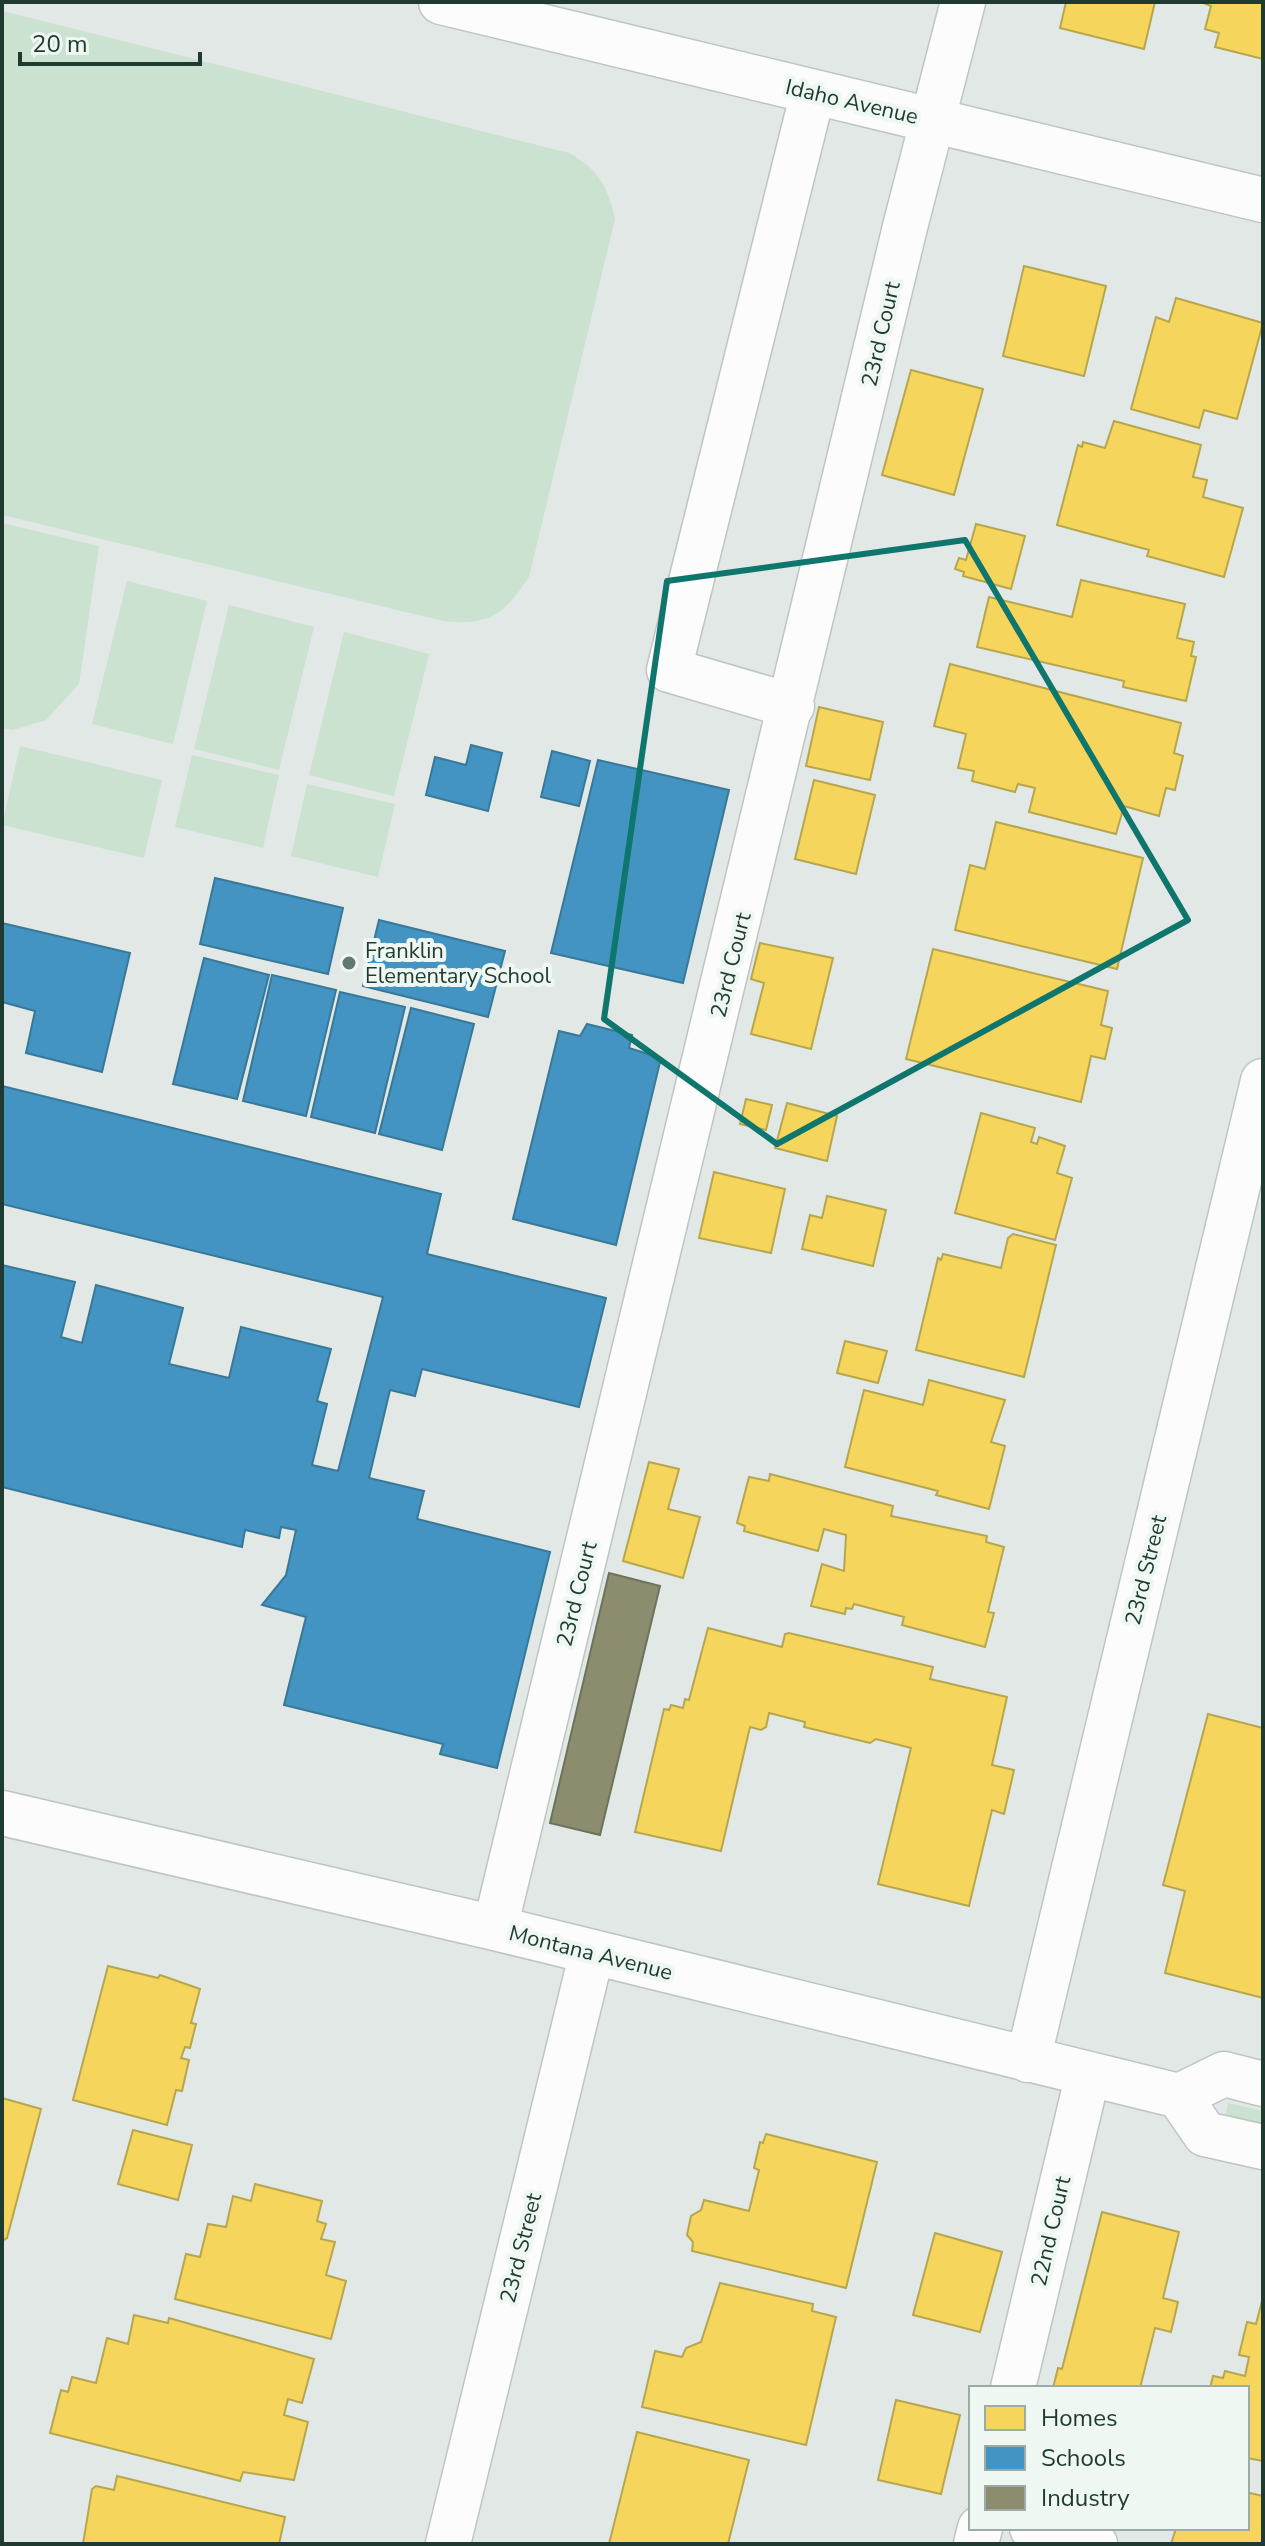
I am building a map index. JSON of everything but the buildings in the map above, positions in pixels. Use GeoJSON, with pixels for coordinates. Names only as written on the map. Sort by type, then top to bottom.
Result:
{"type":"FeatureCollection","features":[{"type":"Feature","properties":{"kind":"street","name":"Idaho Avenue"},"geometry":{"type":"LineString","coordinates":[[441,2],[1263,200]]}},
{"type":"Feature","properties":{"kind":"street","name":"23rd Court"},"geometry":{"type":"LineString","coordinates":[[495,1928],[905,227],[935,121],[963,2]]}},
{"type":"Feature","properties":{"kind":"street"},"geometry":{"type":"LineString","coordinates":[[792,706],[669,670],[813,92]]}},
{"type":"Feature","properties":{"kind":"street","name":"23rd Street"},"geometry":{"type":"LineString","coordinates":[[1028,2060],[1263,1081]]}},
{"type":"Feature","properties":{"kind":"street","name":"Montana Avenue"},"geometry":{"type":"LineString","coordinates":[[2,1813],[495,1928],[1179,2096]]}},
{"type":"Feature","properties":{"kind":"street","name":"23rd Street"},"geometry":{"type":"LineString","coordinates":[[448,2544],[592,1952]]}},
{"type":"Feature","properties":{"kind":"street","name":"22nd Court"},"geometry":{"type":"LineString","coordinates":[[1013,2386],[1088,2074]]}},
{"type":"Feature","properties":{"kind":"street"},"geometry":{"type":"LineString","coordinates":[[1263,2084],[1224,2074],[1179,2096],[1205,2134],[1263,2147]]}},
{"type":"Feature","properties":{"kind":"street"},"geometry":{"type":"LineString","coordinates":[[1040,2530],[1095,2544]]}},
{"type":"Feature","properties":{"kind":"highlighted area"},"geometry":{"type":"Polygon","coordinates":[[[965,540],[1188,920],[777,1144],[604,1019],[667,581],[965,540]]]}},
{"type":"Feature","properties":{"kind":"green space"},"geometry":{"type":"Polygon","coordinates":[[[2,11],[569,153],[594,172],[605,188],[615,219],[529,577],[503,609],[473,622],[443,621],[2,515],[2,11]]]}},
{"type":"Feature","properties":{"kind":"green space"},"geometry":{"type":"Polygon","coordinates":[[[2,523],[99,546],[79,684],[46,720],[13,730],[2,728],[2,523]]]}},
{"type":"Feature","properties":{"kind":"green space"},"geometry":{"type":"Polygon","coordinates":[[[127,581],[207,601],[173,744],[92,724],[127,581]]]}},
{"type":"Feature","properties":{"kind":"green space"},"geometry":{"type":"Polygon","coordinates":[[[229,605],[314,627],[279,770],[194,749],[229,605]]]}},
{"type":"Feature","properties":{"kind":"green space"},"geometry":{"type":"Polygon","coordinates":[[[344,632],[429,654],[394,796],[309,775],[344,632]]]}},
{"type":"Feature","properties":{"kind":"green space"},"geometry":{"type":"Polygon","coordinates":[[[20,746],[162,780],[144,858],[2,825],[20,746]]]}},
{"type":"Feature","properties":{"kind":"green space"},"geometry":{"type":"Polygon","coordinates":[[[192,755],[279,775],[263,848],[175,827],[192,755]]]}},
{"type":"Feature","properties":{"kind":"green space"},"geometry":{"type":"Polygon","coordinates":[[[307,784],[395,804],[378,877],[291,856],[307,784]]]}},
{"type":"Feature","properties":{"kind":"green space"},"geometry":{"type":"Polygon","coordinates":[[[1228,2103],[1263,2111],[1263,2134],[1224,2124],[1228,2103]]]}},
{"type":"Feature","properties":{"kind":"place","name":"Franklin Elementary School"},"geometry":{"type":"Point","coordinates":[349,963]}}]}
